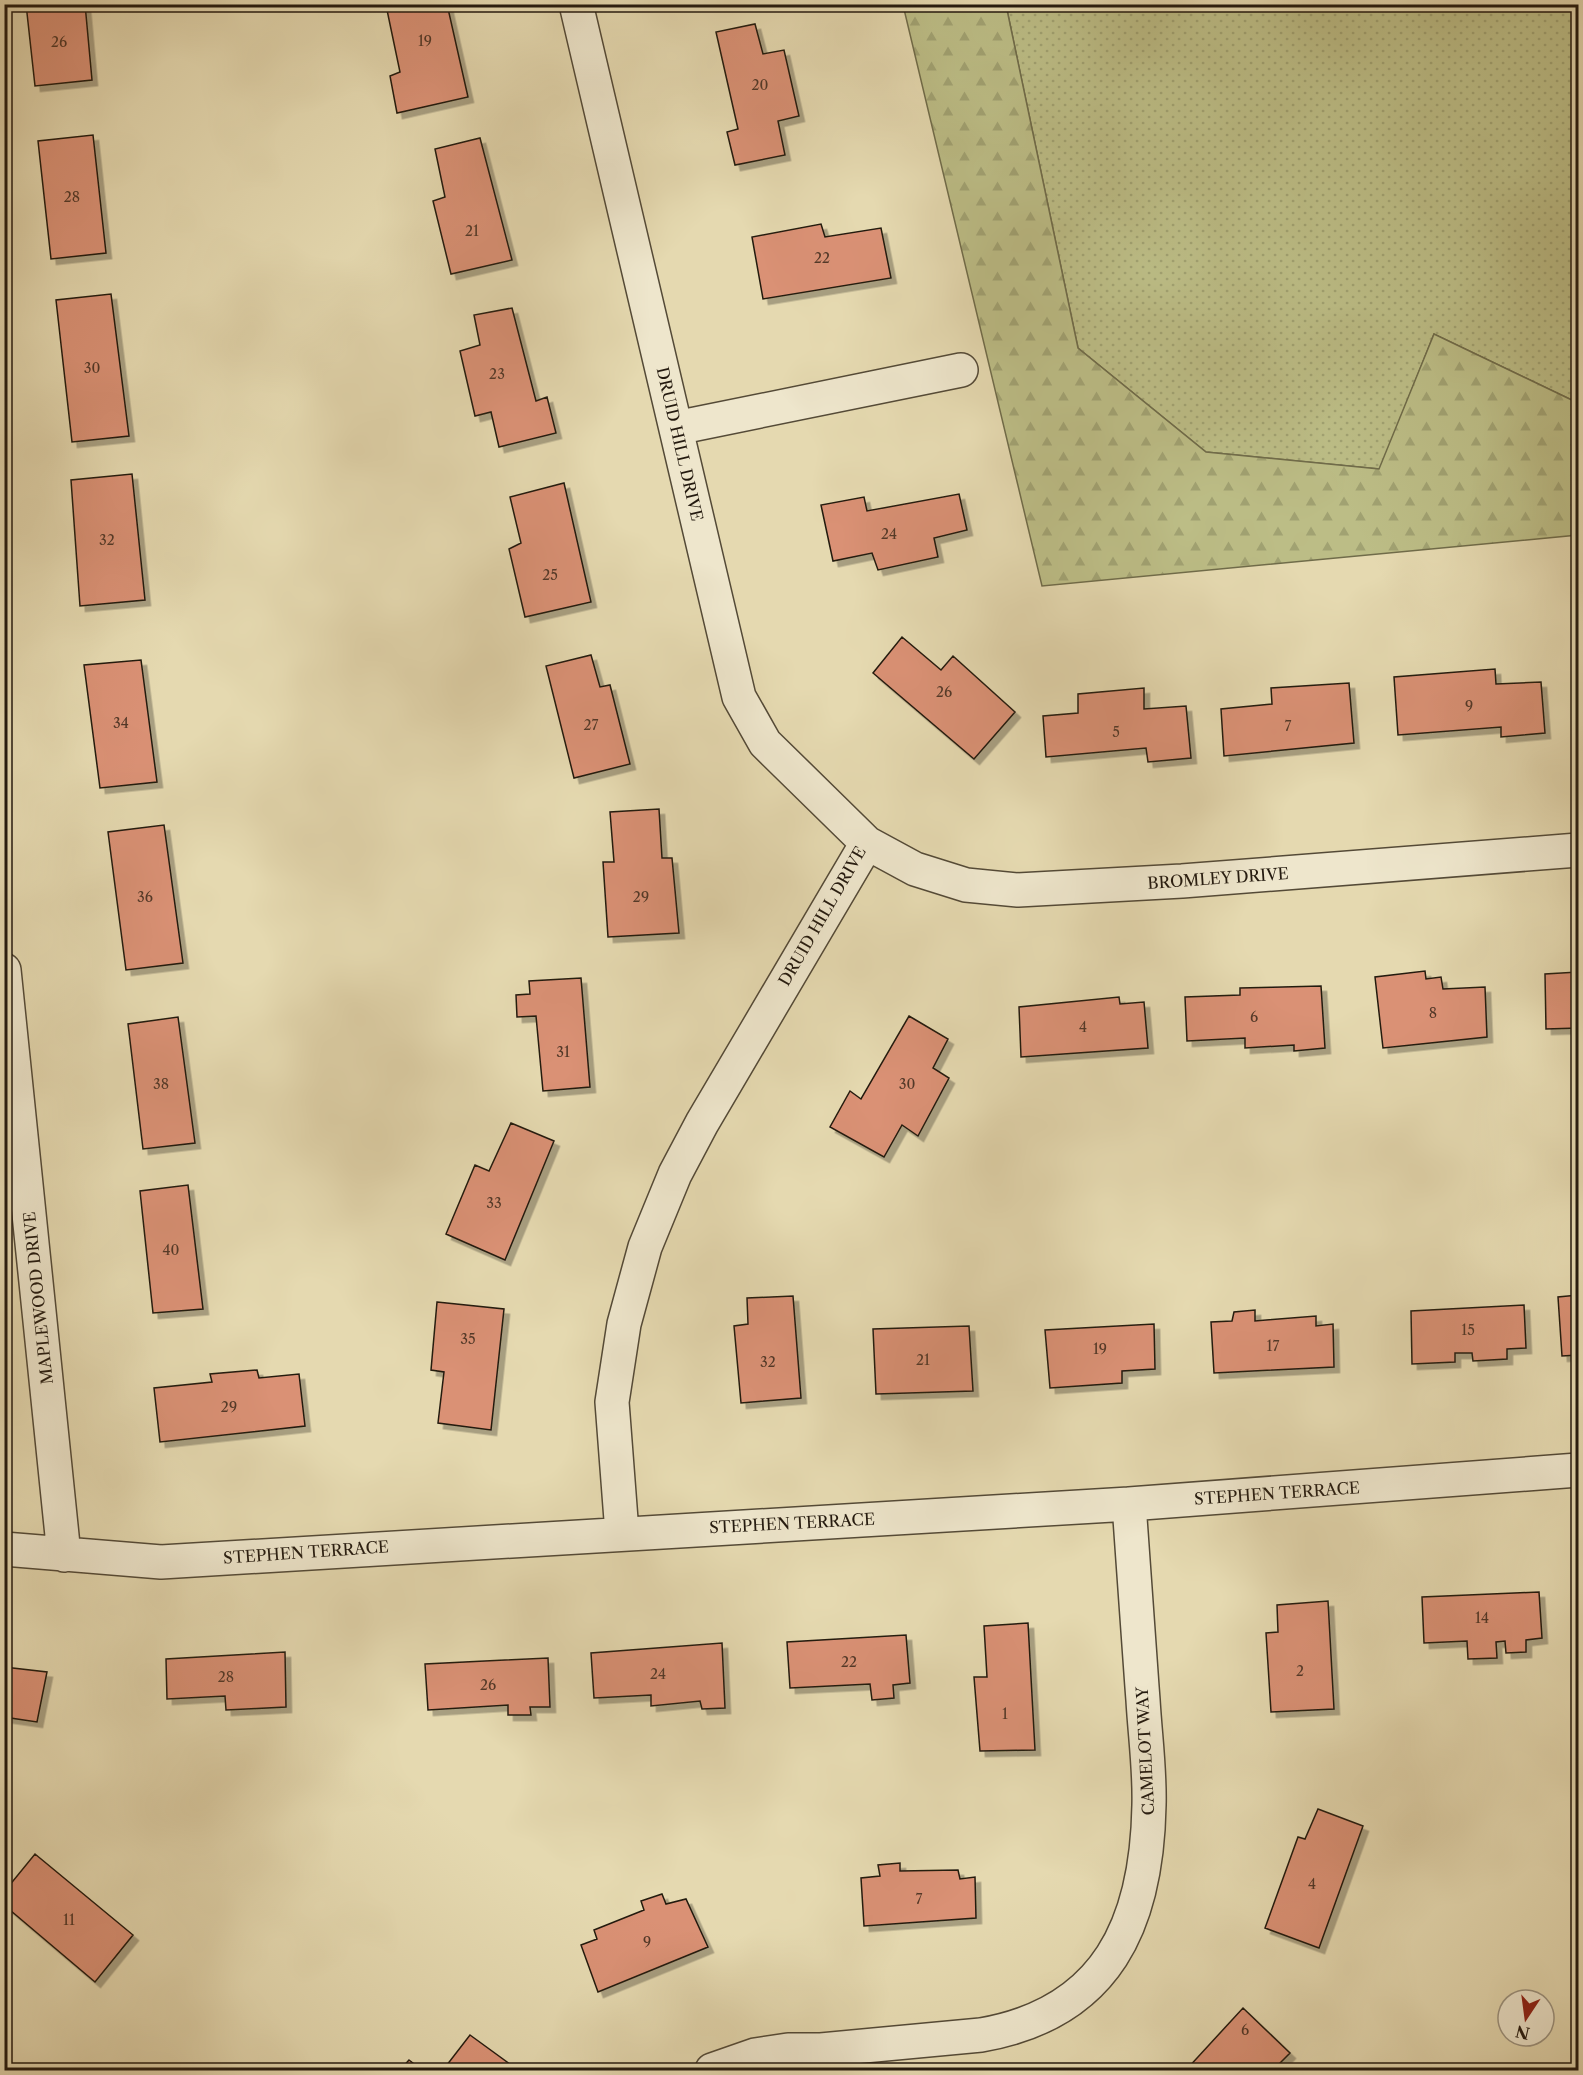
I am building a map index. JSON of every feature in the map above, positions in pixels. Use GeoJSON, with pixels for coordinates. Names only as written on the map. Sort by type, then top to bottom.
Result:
{"type":"FeatureCollection","features":[{"type":"Feature","properties":{"kind":"street","name":"DRUID HILL DRIVE"},"geometry":{"type":"LineString","coordinates":[[576,4],[739,697],[765,743],[867,843],[702,1123],[675,1174],[645,1247],[624,1324],[612,1402],[622,1533]]}},
{"type":"Feature","properties":{"kind":"street"},"geometry":{"type":"LineString","coordinates":[[676,428],[961,370]]}},
{"type":"Feature","properties":{"kind":"street","name":"BROMLEY DRIVE"},"geometry":{"type":"LineString","coordinates":[[867,843],[915,869],[966,885],[1018,890],[1182,881],[1578,850]]}},
{"type":"Feature","properties":{"kind":"street","name":"MAPLEWOOD DRIVE"},"geometry":{"type":"LineString","coordinates":[[4,970],[64,1555]]}},
{"type":"Feature","properties":{"kind":"street","name":"STEPHEN TERRACE"},"geometry":{"type":"LineString","coordinates":[[4,1549],[161,1562],[1130,1504],[1578,1470]]}},
{"type":"Feature","properties":{"kind":"street","name":"CAMELOT WAY"},"geometry":{"type":"LineString","coordinates":[[712,2070],[755,2055],[788,2050],[821,2050],[981,2035],[1008,2030],[1056,2009],[1077,1994],[1099,1973],[1113,1955],[1136,1907],[1146,1856],[1150,1803],[1130,1504]]}},
{"type":"Feature","properties":{"kind":"green space"},"geometry":{"type":"Polygon","coordinates":[[[903,5],[1006,5],[1078,348],[1206,452],[1379,469],[1434,334],[1578,403],[1578,535],[1042,586],[903,5]]]}},
{"type":"Feature","properties":{"kind":"green space"},"geometry":{"type":"Polygon","coordinates":[[[1006,5],[1578,5],[1578,403],[1434,334],[1380,469],[1206,452],[1078,348],[1006,5]]]}},
{"type":"Feature","properties":{"kind":"building"},"geometry":{"type":"Polygon","coordinates":[[[26,4],[85,4],[92,80],[35,86],[26,4]]]}},
{"type":"Feature","properties":{"kind":"building"},"geometry":{"type":"Polygon","coordinates":[[[399,4],[447,4],[468,97],[397,113],[390,76],[400,72],[387,10],[400,7],[399,4]]]}},
{"type":"Feature","properties":{"kind":"building"},"geometry":{"type":"Polygon","coordinates":[[[755,24],[763,54],[784,50],[799,116],[778,121],[785,155],[735,165],[727,132],[738,129],[716,32],[755,24]]]}},
{"type":"Feature","properties":{"kind":"building"},"geometry":{"type":"Polygon","coordinates":[[[93,135],[106,253],[51,259],[38,141],[93,135]]]}},
{"type":"Feature","properties":{"kind":"building"},"geometry":{"type":"Polygon","coordinates":[[[480,138],[512,260],[451,274],[433,201],[445,197],[435,149],[480,138]]]}},
{"type":"Feature","properties":{"kind":"building"},"geometry":{"type":"Polygon","coordinates":[[[821,224],[825,237],[881,228],[891,278],[763,299],[752,237],[821,224]]]}},
{"type":"Feature","properties":{"kind":"building"},"geometry":{"type":"Polygon","coordinates":[[[111,294],[129,436],[72,442],[56,300],[111,294]]]}},
{"type":"Feature","properties":{"kind":"building"},"geometry":{"type":"Polygon","coordinates":[[[512,308],[536,401],[547,397],[556,433],[499,447],[491,412],[475,416],[460,351],[480,345],[474,315],[512,308]]]}},
{"type":"Feature","properties":{"kind":"building"},"geometry":{"type":"Polygon","coordinates":[[[132,474],[145,600],[80,606],[71,480],[132,474]]]}},
{"type":"Feature","properties":{"kind":"building"},"geometry":{"type":"Polygon","coordinates":[[[564,483],[591,602],[525,617],[509,549],[521,543],[510,497],[564,483]]]}},
{"type":"Feature","properties":{"kind":"building"},"geometry":{"type":"Polygon","coordinates":[[[959,494],[967,530],[934,538],[938,557],[878,570],[872,553],[833,561],[821,505],[864,497],[867,511],[959,494]]]}},
{"type":"Feature","properties":{"kind":"building"},"geometry":{"type":"Polygon","coordinates":[[[902,637],[941,670],[953,656],[1015,712],[974,759],[873,673],[902,637]]]}},
{"type":"Feature","properties":{"kind":"building"},"geometry":{"type":"Polygon","coordinates":[[[591,655],[600,687],[610,685],[630,764],[574,778],[546,666],[591,655]]]}},
{"type":"Feature","properties":{"kind":"building"},"geometry":{"type":"Polygon","coordinates":[[[141,660],[157,782],[100,788],[84,665],[141,660]]]}},
{"type":"Feature","properties":{"kind":"building"},"geometry":{"type":"Polygon","coordinates":[[[1495,669],[1496,684],[1541,682],[1545,733],[1501,737],[1501,727],[1398,735],[1394,677],[1495,669]]]}},
{"type":"Feature","properties":{"kind":"building"},"geometry":{"type":"Polygon","coordinates":[[[1349,683],[1354,743],[1224,756],[1221,709],[1272,704],[1271,688],[1349,683]]]}},
{"type":"Feature","properties":{"kind":"building"},"geometry":{"type":"Polygon","coordinates":[[[1578,683],[1578,719],[1575,719],[1574,684],[1578,683]]]}},
{"type":"Feature","properties":{"kind":"building"},"geometry":{"type":"Polygon","coordinates":[[[1144,688],[1144,709],[1186,706],[1191,758],[1148,762],[1146,748],[1046,757],[1043,716],[1078,713],[1078,694],[1144,688]]]}},
{"type":"Feature","properties":{"kind":"building"},"geometry":{"type":"Polygon","coordinates":[[[659,809],[662,858],[672,858],[679,933],[608,937],[603,862],[614,862],[610,812],[659,809]]]}},
{"type":"Feature","properties":{"kind":"building"},"geometry":{"type":"Polygon","coordinates":[[[164,825],[183,963],[126,970],[108,832],[164,825]]]}},
{"type":"Feature","properties":{"kind":"building"},"geometry":{"type":"Polygon","coordinates":[[[1425,971],[1426,979],[1441,977],[1443,989],[1485,987],[1487,1037],[1383,1048],[1375,977],[1425,971]]]}},
{"type":"Feature","properties":{"kind":"building"},"geometry":{"type":"Polygon","coordinates":[[[1578,972],[1578,1028],[1546,1029],[1545,974],[1578,972]]]}},
{"type":"Feature","properties":{"kind":"building"},"geometry":{"type":"Polygon","coordinates":[[[581,978],[590,1087],[543,1091],[536,1016],[517,1017],[516,995],[530,994],[529,981],[581,978]]]}},
{"type":"Feature","properties":{"kind":"building"},"geometry":{"type":"Polygon","coordinates":[[[1321,986],[1325,1048],[1294,1051],[1294,1045],[1245,1048],[1245,1038],[1187,1041],[1185,997],[1240,995],[1240,988],[1321,986]]]}},
{"type":"Feature","properties":{"kind":"building"},"geometry":{"type":"Polygon","coordinates":[[[1119,997],[1120,1004],[1144,1002],[1148,1048],[1021,1057],[1019,1007],[1119,997]]]}},
{"type":"Feature","properties":{"kind":"building"},"geometry":{"type":"Polygon","coordinates":[[[909,1016],[948,1039],[933,1068],[949,1078],[918,1136],[902,1125],[884,1157],[830,1127],[850,1091],[861,1099],[909,1016]]]}},
{"type":"Feature","properties":{"kind":"building"},"geometry":{"type":"Polygon","coordinates":[[[178,1017],[195,1143],[143,1149],[128,1024],[178,1017]]]}},
{"type":"Feature","properties":{"kind":"building"},"geometry":{"type":"Polygon","coordinates":[[[511,1123],[554,1141],[505,1260],[446,1234],[475,1165],[489,1171],[511,1123]]]}},
{"type":"Feature","properties":{"kind":"building"},"geometry":{"type":"Polygon","coordinates":[[[188,1185],[203,1309],[153,1313],[140,1191],[188,1185]]]}},
{"type":"Feature","properties":{"kind":"building"},"geometry":{"type":"Polygon","coordinates":[[[1578,1295],[1578,1355],[1562,1356],[1558,1297],[1578,1295]]]}},
{"type":"Feature","properties":{"kind":"building"},"geometry":{"type":"Polygon","coordinates":[[[793,1296],[801,1398],[741,1403],[734,1326],[748,1324],[747,1298],[793,1296]]]}},
{"type":"Feature","properties":{"kind":"building"},"geometry":{"type":"Polygon","coordinates":[[[437,1302],[504,1309],[491,1430],[438,1423],[444,1372],[431,1370],[437,1302]]]}},
{"type":"Feature","properties":{"kind":"building"},"geometry":{"type":"Polygon","coordinates":[[[1524,1305],[1526,1348],[1507,1349],[1507,1359],[1473,1361],[1472,1353],[1455,1353],[1455,1362],[1412,1364],[1411,1311],[1524,1305]]]}},
{"type":"Feature","properties":{"kind":"building"},"geometry":{"type":"Polygon","coordinates":[[[1255,1310],[1255,1321],[1316,1316],[1316,1326],[1333,1324],[1334,1367],[1214,1373],[1211,1322],[1232,1321],[1234,1312],[1255,1310]]]}},
{"type":"Feature","properties":{"kind":"building"},"geometry":{"type":"Polygon","coordinates":[[[1154,1324],[1155,1369],[1122,1371],[1122,1383],[1050,1388],[1045,1330],[1154,1324]]]}},
{"type":"Feature","properties":{"kind":"building"},"geometry":{"type":"Polygon","coordinates":[[[969,1326],[973,1391],[876,1394],[873,1329],[969,1326]]]}},
{"type":"Feature","properties":{"kind":"building"},"geometry":{"type":"Polygon","coordinates":[[[257,1370],[259,1378],[299,1374],[305,1426],[160,1442],[154,1388],[212,1382],[210,1374],[257,1370]]]}},
{"type":"Feature","properties":{"kind":"building"},"geometry":{"type":"Polygon","coordinates":[[[1539,1592],[1542,1638],[1526,1640],[1526,1652],[1506,1653],[1505,1641],[1496,1642],[1497,1658],[1468,1659],[1467,1641],[1424,1643],[1422,1597],[1539,1592]]]}},
{"type":"Feature","properties":{"kind":"building"},"geometry":{"type":"Polygon","coordinates":[[[1328,1601],[1334,1709],[1271,1712],[1266,1633],[1278,1632],[1277,1605],[1328,1601]]]}},
{"type":"Feature","properties":{"kind":"building"},"geometry":{"type":"Polygon","coordinates":[[[1028,1623],[1035,1750],[980,1751],[974,1677],[987,1677],[984,1626],[1028,1623]]]}},
{"type":"Feature","properties":{"kind":"building"},"geometry":{"type":"Polygon","coordinates":[[[906,1635],[910,1683],[893,1685],[894,1698],[872,1700],[870,1684],[790,1688],[787,1642],[906,1635]]]}},
{"type":"Feature","properties":{"kind":"building"},"geometry":{"type":"Polygon","coordinates":[[[722,1643],[725,1708],[702,1709],[700,1701],[651,1706],[651,1695],[594,1698],[591,1653],[722,1643]]]}},
{"type":"Feature","properties":{"kind":"building"},"geometry":{"type":"Polygon","coordinates":[[[285,1652],[286,1707],[226,1710],[225,1696],[167,1699],[166,1659],[285,1652]]]}},
{"type":"Feature","properties":{"kind":"building"},"geometry":{"type":"Polygon","coordinates":[[[548,1658],[550,1707],[530,1707],[531,1715],[508,1715],[508,1705],[428,1710],[425,1664],[548,1658]]]}},
{"type":"Feature","properties":{"kind":"building"},"geometry":{"type":"Polygon","coordinates":[[[4,1667],[47,1672],[37,1722],[4,1717],[4,1667]]]}},
{"type":"Feature","properties":{"kind":"building"},"geometry":{"type":"Polygon","coordinates":[[[1318,1809],[1363,1826],[1319,1948],[1265,1928],[1298,1837],[1305,1839],[1318,1809]]]}},
{"type":"Feature","properties":{"kind":"building"},"geometry":{"type":"Polygon","coordinates":[[[35,1854],[133,1935],[95,1982],[4,1905],[4,1892],[35,1854]]]}},
{"type":"Feature","properties":{"kind":"building"},"geometry":{"type":"Polygon","coordinates":[[[900,1863],[900,1871],[958,1870],[960,1879],[975,1877],[976,1918],[864,1926],[861,1878],[880,1876],[878,1865],[900,1863]]]}},
{"type":"Feature","properties":{"kind":"building"},"geometry":{"type":"Polygon","coordinates":[[[662,1894],[666,1904],[686,1899],[708,1947],[598,1992],[581,1945],[597,1939],[594,1930],[644,1910],[641,1901],[662,1894]]]}},
{"type":"Feature","properties":{"kind":"building"},"geometry":{"type":"Polygon","coordinates":[[[1243,2008],[1290,2053],[1273,2070],[1186,2070],[1243,2008]]]}},
{"type":"Feature","properties":{"kind":"building"},"geometry":{"type":"Polygon","coordinates":[[[470,2035],[518,2070],[443,2070],[470,2035]]]}},
{"type":"Feature","properties":{"kind":"building"},"geometry":{"type":"Polygon","coordinates":[[[409,2060],[422,2070],[400,2070],[409,2060]]]}}]}
